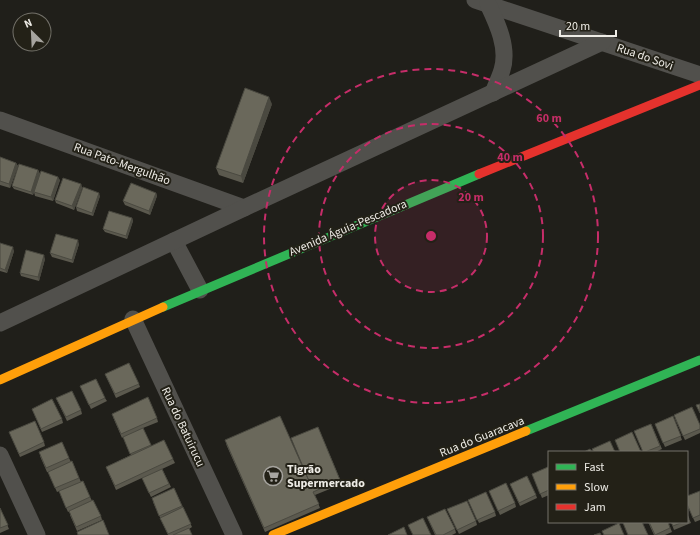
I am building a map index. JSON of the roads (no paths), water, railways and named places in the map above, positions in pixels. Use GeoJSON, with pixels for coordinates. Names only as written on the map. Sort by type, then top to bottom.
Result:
{"type":"FeatureCollection","features":[{"type":"Feature","properties":{"kind":"street","name":"Rua do Sovi"},"geometry":{"type":"LineString","coordinates":[[482,2],[700,75]]}},
{"type":"Feature","properties":{"kind":"street"},"geometry":{"type":"LineString","coordinates":[[482,2],[498,26],[503,43],[503,68],[493,93]]}},
{"type":"Feature","properties":{"kind":"street"},"geometry":{"type":"LineString","coordinates":[[0,323],[8,314],[174,241],[602,42]]}},
{"type":"Feature","properties":{"kind":"street","name":"Avenida Águia-Pescadora"},"geometry":{"type":"LineString","coordinates":[[0,380],[133,319],[339,231],[700,85]]}},
{"type":"Feature","properties":{"kind":"street","name":"Rua Pato-Mergulhão"},"geometry":{"type":"LineString","coordinates":[[0,120],[244,208]]}},
{"type":"Feature","properties":{"kind":"street"},"geometry":{"type":"LineString","coordinates":[[174,241],[200,290]]}},
{"type":"Feature","properties":{"kind":"street","name":"Rua do Batuirucu"},"geometry":{"type":"LineString","coordinates":[[133,319],[234,535]]}},
{"type":"Feature","properties":{"kind":"street","name":"Rua do Guaracava"},"geometry":{"type":"LineString","coordinates":[[272,535],[700,360]]}},
{"type":"Feature","properties":{"kind":"street"},"geometry":{"type":"LineString","coordinates":[[0,455],[37,535]]}},
{"type":"Feature","properties":{"kind":"place","name":"Tigrão Supermercado"},"geometry":{"type":"Point","coordinates":[273,476]}}]}
